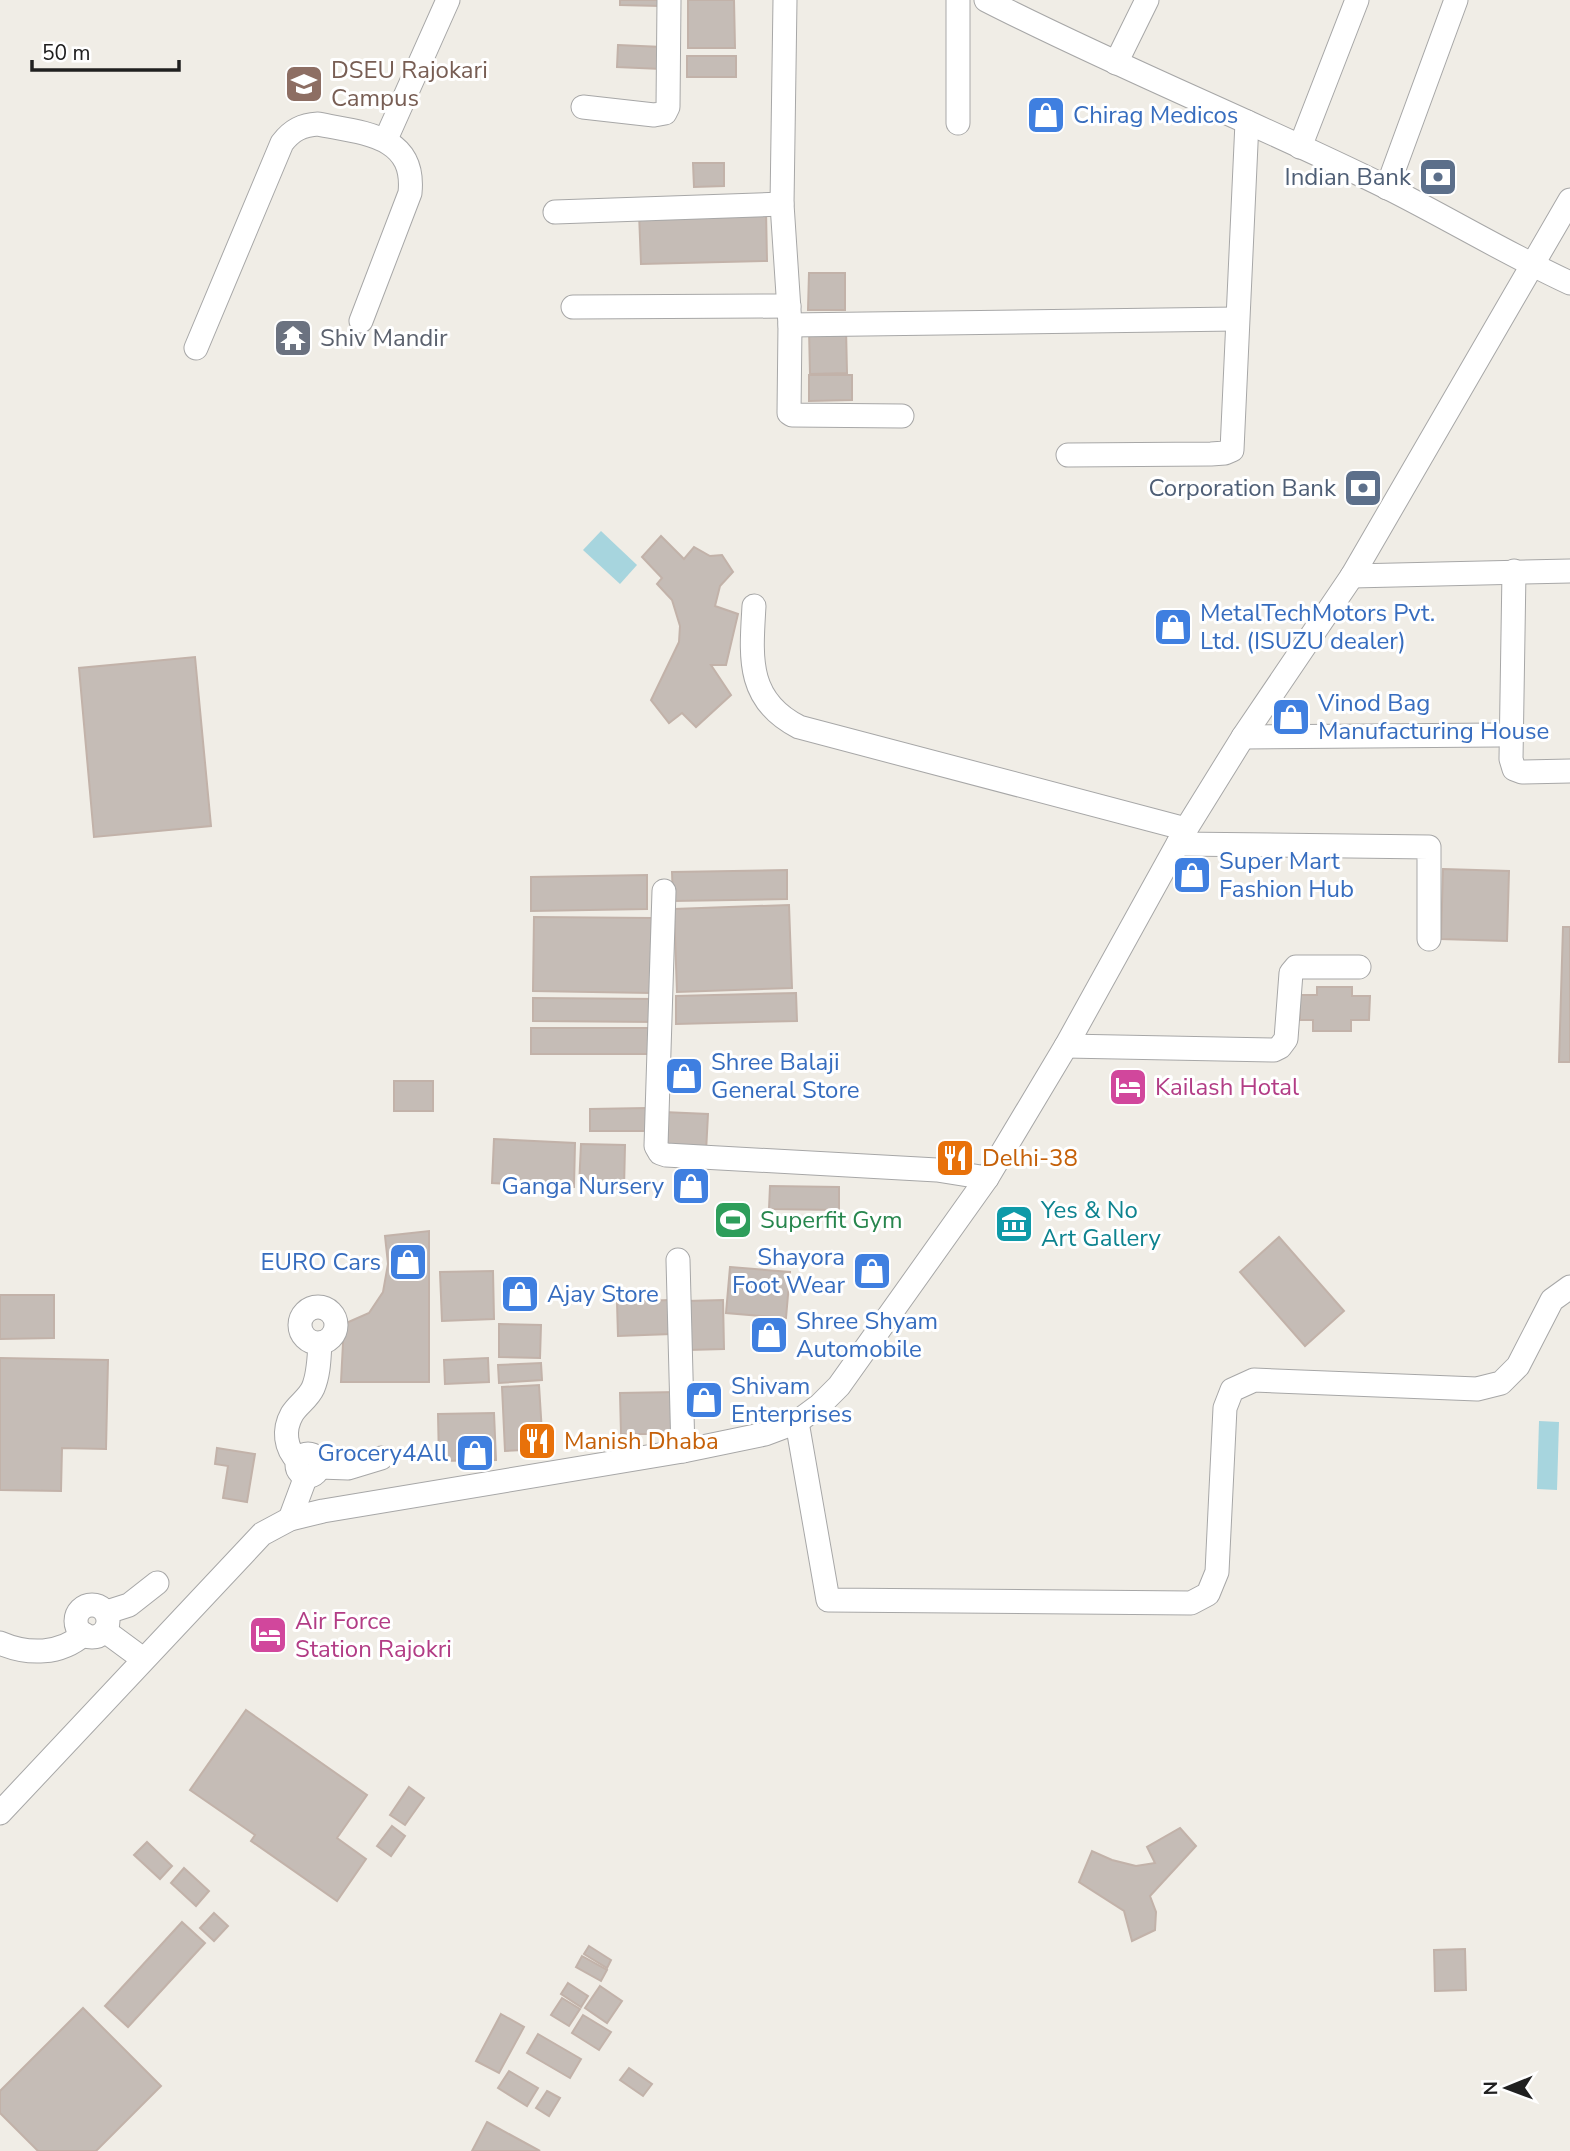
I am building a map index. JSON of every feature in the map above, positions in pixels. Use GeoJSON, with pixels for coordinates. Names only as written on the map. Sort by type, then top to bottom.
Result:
{"type":"FeatureCollection","features":[{"type":"Feature","properties":{"kind":"street"},"geometry":{"type":"LineString","coordinates":[[386,139],[448,0]]}},
{"type":"Feature","properties":{"kind":"street"},"geometry":{"type":"LineString","coordinates":[[583,107],[654,115],[665,113],[668,107],[669,0]]}},
{"type":"Feature","properties":{"kind":"street"},"geometry":{"type":"LineString","coordinates":[[785,0],[782,204],[789,316],[789,413],[902,416]]}},
{"type":"Feature","properties":{"kind":"street"},"geometry":{"type":"LineString","coordinates":[[957,123],[958,0]]}},
{"type":"Feature","properties":{"kind":"street"},"geometry":{"type":"LineString","coordinates":[[986,0],[1011,6],[1116,63],[1387,188],[1532,266],[1570,283]]}},
{"type":"Feature","properties":{"kind":"street"},"geometry":{"type":"LineString","coordinates":[[1116,63],[1147,0]]}},
{"type":"Feature","properties":{"kind":"street"},"geometry":{"type":"LineString","coordinates":[[1300,147],[1357,0]]}},
{"type":"Feature","properties":{"kind":"street"},"geometry":{"type":"LineString","coordinates":[[1387,188],[1456,0]]}},
{"type":"Feature","properties":{"kind":"street"},"geometry":{"type":"LineString","coordinates":[[1068,455],[1211,454],[1232,450],[1247,122]]}},
{"type":"Feature","properties":{"kind":"street"},"geometry":{"type":"LineString","coordinates":[[196,348],[282,143],[297,128],[318,124],[386,139],[404,158],[411,182],[410,193],[360,321]]}},
{"type":"Feature","properties":{"kind":"street"},"geometry":{"type":"LineString","coordinates":[[0,1814],[262,1534],[290,1519],[323,1511],[683,1451],[765,1434],[797,1422],[839,1386],[987,1178],[1066,1046],[1182,837],[1243,737],[1352,576],[1570,200]]}},
{"type":"Feature","properties":{"kind":"street"},"geometry":{"type":"LineString","coordinates":[[555,212],[782,204]]}},
{"type":"Feature","properties":{"kind":"street"},"geometry":{"type":"LineString","coordinates":[[573,307],[789,316],[1236,319]]}},
{"type":"Feature","properties":{"kind":"street"},"geometry":{"type":"LineString","coordinates":[[1514,571],[1510,759],[1514,769],[1522,772],[1570,771]]}},
{"type":"Feature","properties":{"kind":"street"},"geometry":{"type":"LineString","coordinates":[[1352,576],[1570,571]]}},
{"type":"Feature","properties":{"kind":"street"},"geometry":{"type":"LineString","coordinates":[[754,606],[751,652],[756,683],[769,704],[792,724],[1182,837],[1429,846],[1429,939]]}},
{"type":"Feature","properties":{"kind":"street"},"geometry":{"type":"LineString","coordinates":[[1243,737],[1498,735]]}},
{"type":"Feature","properties":{"kind":"street"},"geometry":{"type":"LineString","coordinates":[[664,891],[656,1146],[660,1153],[937,1170],[987,1178]]}},
{"type":"Feature","properties":{"kind":"street"},"geometry":{"type":"LineString","coordinates":[[1066,1046],[1274,1049],[1286,1039],[1291,973],[1296,967],[1359,967]]}},
{"type":"Feature","properties":{"kind":"street"},"geometry":{"type":"LineString","coordinates":[[678,1260],[683,1451]]}},
{"type":"Feature","properties":{"kind":"street"},"geometry":{"type":"LineString","coordinates":[[797,1422],[828,1600],[1191,1603],[1208,1594],[1217,1572],[1225,1409],[1232,1390],[1254,1380],[1477,1389],[1501,1383],[1518,1366],[1552,1300],[1570,1287]]}},
{"type":"Feature","properties":{"kind":"street"},"geometry":{"type":"LineString","coordinates":[[320,1343],[317,1376],[313,1387],[309,1396],[293,1413],[286,1433],[290,1451],[308,1468],[359,1466],[381,1458]]}},
{"type":"Feature","properties":{"kind":"street"},"geometry":{"type":"LineString","coordinates":[[290,1519],[308,1468]]}},
{"type":"Feature","properties":{"kind":"street"},"geometry":{"type":"LineString","coordinates":[[0,1643],[10,1647],[47,1651],[60,1649],[129,1605],[157,1583]]}},
{"type":"Feature","properties":{"kind":"street"},"geometry":{"type":"LineString","coordinates":[[98,1626],[143,1660]]}},
{"type":"Feature","properties":{"kind":"water"},"geometry":{"type":"Polygon","coordinates":[[[601,531],[637,565],[620,584],[583,550],[601,531]]]}},
{"type":"Feature","properties":{"kind":"water"},"geometry":{"type":"Polygon","coordinates":[[[1539,1421],[1559,1422],[1557,1490],[1537,1489],[1539,1421]]]}},
{"type":"Feature","properties":{"kind":"building"},"geometry":{"type":"Polygon","coordinates":[[[620,0],[659,0],[659,6],[620,5],[620,0]]]}},
{"type":"Feature","properties":{"kind":"building"},"geometry":{"type":"Polygon","coordinates":[[[688,0],[734,0],[735,48],[688,48],[688,0]]]}},
{"type":"Feature","properties":{"kind":"building"},"geometry":{"type":"Polygon","coordinates":[[[618,45],[662,47],[661,69],[617,67],[618,45]]]}},
{"type":"Feature","properties":{"kind":"building"},"geometry":{"type":"Polygon","coordinates":[[[687,56],[736,56],[736,77],[687,77],[687,56]]]}},
{"type":"Feature","properties":{"kind":"building"},"geometry":{"type":"Polygon","coordinates":[[[693,163],[724,163],[724,186],[694,187],[693,163]]]}},
{"type":"Feature","properties":{"kind":"building"},"geometry":{"type":"Polygon","coordinates":[[[766,210],[767,261],[641,264],[639,213],[766,210]]]}},
{"type":"Feature","properties":{"kind":"building"},"geometry":{"type":"Polygon","coordinates":[[[809,273],[845,273],[845,310],[808,310],[809,273]]]}},
{"type":"Feature","properties":{"kind":"building"},"geometry":{"type":"Polygon","coordinates":[[[846,328],[847,373],[810,374],[809,329],[846,328]]]}},
{"type":"Feature","properties":{"kind":"building"},"geometry":{"type":"Polygon","coordinates":[[[809,375],[852,375],[852,400],[809,401],[809,375]]]}},
{"type":"Feature","properties":{"kind":"building"},"geometry":{"type":"Polygon","coordinates":[[[661,536],[684,559],[694,547],[710,556],[722,555],[733,572],[720,586],[715,606],[738,614],[726,665],[711,665],[731,695],[696,727],[682,713],[669,723],[651,700],[679,642],[680,626],[672,600],[657,584],[662,578],[642,557],[661,536]]]}},
{"type":"Feature","properties":{"kind":"building"},"geometry":{"type":"Polygon","coordinates":[[[195,657],[211,826],[94,837],[79,668],[195,657]]]}},
{"type":"Feature","properties":{"kind":"building"},"geometry":{"type":"Polygon","coordinates":[[[1443,869],[1509,871],[1507,941],[1441,939],[1443,869]]]}},
{"type":"Feature","properties":{"kind":"building"},"geometry":{"type":"Polygon","coordinates":[[[787,870],[787,899],[673,901],[672,872],[787,870]]]}},
{"type":"Feature","properties":{"kind":"building"},"geometry":{"type":"Polygon","coordinates":[[[647,875],[647,909],[531,911],[531,877],[647,875]]]}},
{"type":"Feature","properties":{"kind":"building"},"geometry":{"type":"Polygon","coordinates":[[[789,905],[792,988],[677,992],[674,909],[789,905]]]}},
{"type":"Feature","properties":{"kind":"building"},"geometry":{"type":"Polygon","coordinates":[[[534,917],[652,918],[651,993],[533,991],[534,917]]]}},
{"type":"Feature","properties":{"kind":"building"},"geometry":{"type":"Polygon","coordinates":[[[1563,927],[1570,927],[1570,1062],[1559,1062],[1563,927]]]}},
{"type":"Feature","properties":{"kind":"building"},"geometry":{"type":"Polygon","coordinates":[[[1317,987],[1352,987],[1352,996],[1370,996],[1369,1020],[1351,1020],[1351,1031],[1313,1031],[1313,1020],[1300,1020],[1300,995],[1317,995],[1317,987]]]}},
{"type":"Feature","properties":{"kind":"building"},"geometry":{"type":"Polygon","coordinates":[[[796,993],[797,1021],[676,1024],[676,996],[796,993]]]}},
{"type":"Feature","properties":{"kind":"building"},"geometry":{"type":"Polygon","coordinates":[[[533,998],[657,999],[657,1022],[533,1021],[533,998]]]}},
{"type":"Feature","properties":{"kind":"building"},"geometry":{"type":"Polygon","coordinates":[[[531,1028],[657,1028],[657,1054],[531,1054],[531,1028]]]}},
{"type":"Feature","properties":{"kind":"building"},"geometry":{"type":"Polygon","coordinates":[[[394,1081],[433,1081],[433,1111],[394,1111],[394,1081]]]}},
{"type":"Feature","properties":{"kind":"building"},"geometry":{"type":"Polygon","coordinates":[[[647,1108],[648,1131],[590,1131],[590,1109],[647,1108]]]}},
{"type":"Feature","properties":{"kind":"building"},"geometry":{"type":"Polygon","coordinates":[[[663,1112],[708,1114],[706,1152],[661,1150],[663,1112]]]}},
{"type":"Feature","properties":{"kind":"building"},"geometry":{"type":"Polygon","coordinates":[[[494,1139],[575,1143],[574,1187],[492,1183],[494,1139]]]}},
{"type":"Feature","properties":{"kind":"building"},"geometry":{"type":"Polygon","coordinates":[[[581,1144],[625,1145],[624,1189],[579,1187],[581,1144]]]}},
{"type":"Feature","properties":{"kind":"building"},"geometry":{"type":"Polygon","coordinates":[[[770,1186],[839,1187],[839,1210],[769,1209],[770,1186]]]}},
{"type":"Feature","properties":{"kind":"building"},"geometry":{"type":"Polygon","coordinates":[[[429,1231],[429,1382],[341,1382],[344,1324],[369,1313],[383,1292],[388,1264],[385,1236],[429,1231]]]}},
{"type":"Feature","properties":{"kind":"building"},"geometry":{"type":"Polygon","coordinates":[[[1279,1237],[1344,1311],[1305,1346],[1240,1272],[1279,1237]]]}},
{"type":"Feature","properties":{"kind":"building"},"geometry":{"type":"Polygon","coordinates":[[[730,1267],[790,1272],[786,1318],[726,1313],[730,1267]]]}},
{"type":"Feature","properties":{"kind":"building"},"geometry":{"type":"Polygon","coordinates":[[[493,1271],[494,1319],[442,1321],[440,1272],[493,1271]]]}},
{"type":"Feature","properties":{"kind":"building"},"geometry":{"type":"Polygon","coordinates":[[[0,1295],[54,1295],[54,1338],[0,1339],[0,1295]]]}},
{"type":"Feature","properties":{"kind":"building"},"geometry":{"type":"Polygon","coordinates":[[[669,1300],[671,1334],[618,1336],[617,1302],[669,1300]]]}},
{"type":"Feature","properties":{"kind":"building"},"geometry":{"type":"Polygon","coordinates":[[[723,1300],[724,1349],[688,1350],[687,1301],[723,1300]]]}},
{"type":"Feature","properties":{"kind":"building"},"geometry":{"type":"Polygon","coordinates":[[[499,1324],[541,1325],[540,1358],[499,1357],[499,1324]]]}},
{"type":"Feature","properties":{"kind":"building"},"geometry":{"type":"Polygon","coordinates":[[[0,1358],[108,1360],[106,1449],[62,1448],[61,1491],[0,1490],[0,1358]]]}},
{"type":"Feature","properties":{"kind":"building"},"geometry":{"type":"Polygon","coordinates":[[[488,1358],[489,1382],[445,1384],[444,1360],[488,1358]]]}},
{"type":"Feature","properties":{"kind":"building"},"geometry":{"type":"Polygon","coordinates":[[[541,1363],[542,1380],[499,1383],[498,1365],[541,1363]]]}},
{"type":"Feature","properties":{"kind":"building"},"geometry":{"type":"Polygon","coordinates":[[[539,1385],[543,1449],[505,1451],[502,1387],[539,1385]]]}},
{"type":"Feature","properties":{"kind":"building"},"geometry":{"type":"Polygon","coordinates":[[[677,1392],[677,1434],[621,1434],[620,1393],[677,1392]]]}},
{"type":"Feature","properties":{"kind":"building"},"geometry":{"type":"Polygon","coordinates":[[[494,1413],[496,1460],[439,1461],[438,1414],[494,1413]]]}},
{"type":"Feature","properties":{"kind":"building"},"geometry":{"type":"Polygon","coordinates":[[[217,1448],[255,1454],[247,1502],[223,1498],[228,1466],[215,1464],[217,1448]]]}},
{"type":"Feature","properties":{"kind":"building"},"geometry":{"type":"Polygon","coordinates":[[[246,1710],[367,1795],[337,1838],[366,1859],[337,1901],[251,1841],[255,1835],[190,1790],[246,1710]]]}},
{"type":"Feature","properties":{"kind":"building"},"geometry":{"type":"Polygon","coordinates":[[[409,1787],[424,1798],[405,1825],[390,1815],[409,1787]]]}},
{"type":"Feature","properties":{"kind":"building"},"geometry":{"type":"Polygon","coordinates":[[[392,1826],[405,1836],[391,1856],[377,1846],[392,1826]]]}},
{"type":"Feature","properties":{"kind":"building"},"geometry":{"type":"Polygon","coordinates":[[[1180,1828],[1196,1846],[1150,1896],[1156,1912],[1155,1930],[1132,1941],[1124,1911],[1079,1882],[1092,1851],[1136,1866],[1155,1863],[1147,1847],[1180,1828]]]}},
{"type":"Feature","properties":{"kind":"building"},"geometry":{"type":"Polygon","coordinates":[[[147,1842],[172,1866],[160,1879],[134,1855],[147,1842]]]}},
{"type":"Feature","properties":{"kind":"building"},"geometry":{"type":"Polygon","coordinates":[[[184,1868],[209,1891],[196,1906],[171,1883],[184,1868]]]}},
{"type":"Feature","properties":{"kind":"building"},"geometry":{"type":"Polygon","coordinates":[[[214,1913],[228,1926],[214,1941],[200,1928],[214,1913]]]}},
{"type":"Feature","properties":{"kind":"building"},"geometry":{"type":"Polygon","coordinates":[[[182,1922],[205,1943],[128,2027],[105,2006],[182,1922]]]}},
{"type":"Feature","properties":{"kind":"building"},"geometry":{"type":"Polygon","coordinates":[[[589,1946],[611,1960],[607,1968],[584,1954],[589,1946]]]}},
{"type":"Feature","properties":{"kind":"building"},"geometry":{"type":"Polygon","coordinates":[[[1465,1949],[1466,1990],[1435,1991],[1434,1950],[1465,1949]]]}},
{"type":"Feature","properties":{"kind":"building"},"geometry":{"type":"Polygon","coordinates":[[[582,1956],[607,1970],[601,1981],[576,1967],[582,1956]]]}},
{"type":"Feature","properties":{"kind":"building"},"geometry":{"type":"Polygon","coordinates":[[[568,1983],[588,1996],[581,2007],[561,1994],[568,1983]]]}},
{"type":"Feature","properties":{"kind":"building"},"geometry":{"type":"Polygon","coordinates":[[[600,1986],[622,2001],[607,2023],[585,2008],[600,1986]]]}},
{"type":"Feature","properties":{"kind":"building"},"geometry":{"type":"Polygon","coordinates":[[[562,1998],[580,2009],[569,2026],[551,2015],[562,1998]]]}},
{"type":"Feature","properties":{"kind":"building"},"geometry":{"type":"Polygon","coordinates":[[[83,2008],[161,2086],[96,2151],[38,2151],[0,2113],[0,2091],[83,2008]]]}},
{"type":"Feature","properties":{"kind":"building"},"geometry":{"type":"Polygon","coordinates":[[[501,2014],[524,2027],[499,2073],[476,2061],[501,2014]]]}},
{"type":"Feature","properties":{"kind":"building"},"geometry":{"type":"Polygon","coordinates":[[[583,2015],[611,2032],[599,2050],[572,2033],[583,2015]]]}},
{"type":"Feature","properties":{"kind":"building"},"geometry":{"type":"Polygon","coordinates":[[[538,2034],[581,2059],[570,2078],[527,2053],[538,2034]]]}},
{"type":"Feature","properties":{"kind":"building"},"geometry":{"type":"Polygon","coordinates":[[[629,2068],[652,2084],[643,2096],[620,2080],[629,2068]]]}},
{"type":"Feature","properties":{"kind":"building"},"geometry":{"type":"Polygon","coordinates":[[[509,2071],[538,2088],[527,2106],[498,2088],[509,2071]]]}},
{"type":"Feature","properties":{"kind":"building"},"geometry":{"type":"Polygon","coordinates":[[[547,2091],[560,2098],[549,2116],[536,2108],[547,2091]]]}},
{"type":"Feature","properties":{"kind":"building"},"geometry":{"type":"Polygon","coordinates":[[[487,2122],[540,2151],[472,2151],[487,2122]]]}},
{"type":"Feature","properties":{"kind":"place","name":"DSEU Rajokari Campus"},"geometry":{"type":"Point","coordinates":[304,84]}},
{"type":"Feature","properties":{"kind":"place","name":"Chirag Medicos"},"geometry":{"type":"Point","coordinates":[1046,115]}},
{"type":"Feature","properties":{"kind":"place","name":"Indian Bank"},"geometry":{"type":"Point","coordinates":[1438,177]}},
{"type":"Feature","properties":{"kind":"place","name":"Shiv Mandir"},"geometry":{"type":"Point","coordinates":[293,338]}},
{"type":"Feature","properties":{"kind":"place","name":"Corporation Bank"},"geometry":{"type":"Point","coordinates":[1363,488]}},
{"type":"Feature","properties":{"kind":"place","name":"MetalTechMotors Pvt. Ltd. (ISUZU dealer)"},"geometry":{"type":"Point","coordinates":[1173,627]}},
{"type":"Feature","properties":{"kind":"place","name":"Vinod Bag Manufacturing House"},"geometry":{"type":"Point","coordinates":[1291,717]}},
{"type":"Feature","properties":{"kind":"place","name":"Super Mart Fashion Hub"},"geometry":{"type":"Point","coordinates":[1192,875]}},
{"type":"Feature","properties":{"kind":"place","name":"Shree Balaji General Store"},"geometry":{"type":"Point","coordinates":[684,1076]}},
{"type":"Feature","properties":{"kind":"place","name":"Kailash Hotal"},"geometry":{"type":"Point","coordinates":[1128,1087]}},
{"type":"Feature","properties":{"kind":"place","name":"Delhi-38"},"geometry":{"type":"Point","coordinates":[955,1158]}},
{"type":"Feature","properties":{"kind":"place","name":"Ganga Nursery"},"geometry":{"type":"Point","coordinates":[691,1186]}},
{"type":"Feature","properties":{"kind":"place","name":"Superfit Gym"},"geometry":{"type":"Point","coordinates":[733,1220]}},
{"type":"Feature","properties":{"kind":"place","name":"Yes & No Art Gallery"},"geometry":{"type":"Point","coordinates":[1014,1224]}},
{"type":"Feature","properties":{"kind":"place","name":"EURO Cars"},"geometry":{"type":"Point","coordinates":[408,1262]}},
{"type":"Feature","properties":{"kind":"place","name":"Shayora Foot Wear"},"geometry":{"type":"Point","coordinates":[872,1271]}},
{"type":"Feature","properties":{"kind":"place","name":"Ajay Store"},"geometry":{"type":"Point","coordinates":[520,1294]}},
{"type":"Feature","properties":{"kind":"place","name":"Shree Shyam Automobile"},"geometry":{"type":"Point","coordinates":[769,1335]}},
{"type":"Feature","properties":{"kind":"place","name":"Shivam Enterprises"},"geometry":{"type":"Point","coordinates":[704,1400]}},
{"type":"Feature","properties":{"kind":"place","name":"Manish Dhaba"},"geometry":{"type":"Point","coordinates":[537,1441]}},
{"type":"Feature","properties":{"kind":"place","name":"Grocery4All"},"geometry":{"type":"Point","coordinates":[475,1453]}},
{"type":"Feature","properties":{"kind":"place","name":"Air Force Station Rajokri"},"geometry":{"type":"Point","coordinates":[268,1635]}}]}
